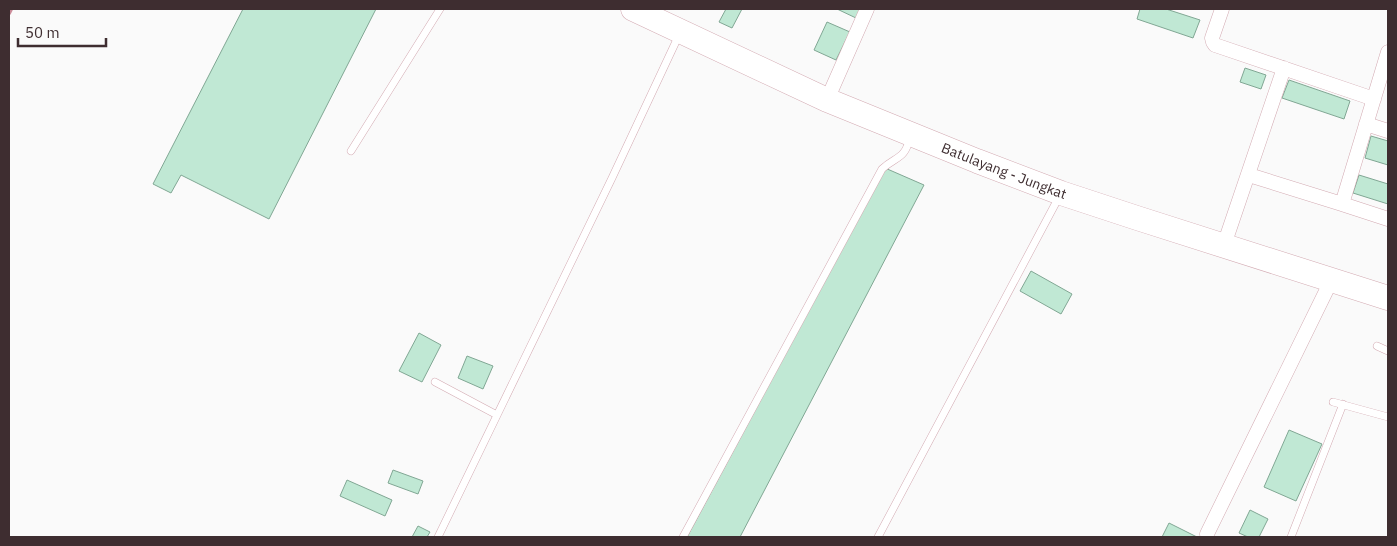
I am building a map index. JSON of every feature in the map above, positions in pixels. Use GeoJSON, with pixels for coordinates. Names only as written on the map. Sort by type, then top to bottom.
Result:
{"type":"FeatureCollection","features":[{"type":"Feature","properties":{"kind":"highway","name":"Batulayang - Jungkat"},"geometry":{"type":"LineString","coordinates":[[633,9],[827,100],[977,161],[1061,193],[1388,298]]}},
{"type":"Feature","properties":{"kind":"street"},"geometry":{"type":"LineString","coordinates":[[827,100],[867,9]]}},
{"type":"Feature","properties":{"kind":"street"},"geometry":{"type":"LineString","coordinates":[[1222,9],[1212,38],[1215,45],[1374,99]]}},
{"type":"Feature","properties":{"kind":"street"},"geometry":{"type":"LineString","coordinates":[[1342,204],[1388,52]]}},
{"type":"Feature","properties":{"kind":"street"},"geometry":{"type":"LineString","coordinates":[[1224,245],[1284,68]]}},
{"type":"Feature","properties":{"kind":"street"},"geometry":{"type":"LineString","coordinates":[[1366,124],[1388,131]]}},
{"type":"Feature","properties":{"kind":"street"},"geometry":{"type":"LineString","coordinates":[[1248,175],[1388,220]]}},
{"type":"Feature","properties":{"kind":"street"},"geometry":{"type":"LineString","coordinates":[[1207,534],[1332,279]]}},
{"type":"Feature","properties":{"kind":"lane"},"geometry":{"type":"LineString","coordinates":[[351,151],[440,9]]}},
{"type":"Feature","properties":{"kind":"lane"},"geometry":{"type":"LineString","coordinates":[[438,537],[616,170],[680,31]]}},
{"type":"Feature","properties":{"kind":"lane"},"geometry":{"type":"LineString","coordinates":[[683,537],[882,169],[901,156],[911,134]]}},
{"type":"Feature","properties":{"kind":"lane"},"geometry":{"type":"LineString","coordinates":[[878,537],[1061,193]]}},
{"type":"Feature","properties":{"kind":"lane"},"geometry":{"type":"LineString","coordinates":[[1377,346],[1388,351]]}},
{"type":"Feature","properties":{"kind":"lane"},"geometry":{"type":"LineString","coordinates":[[435,382],[497,415]]}},
{"type":"Feature","properties":{"kind":"lane"},"geometry":{"type":"LineString","coordinates":[[1333,402],[1388,417]]}},
{"type":"Feature","properties":{"kind":"lane"},"geometry":{"type":"LineString","coordinates":[[1291,537],[1343,404]]}},
{"type":"Feature","properties":{"kind":"building"},"geometry":{"type":"Polygon","coordinates":[[[243,9],[376,9],[269,219],[181,175],[171,193],[153,184],[243,9]]]}},
{"type":"Feature","properties":{"kind":"building"},"geometry":{"type":"Polygon","coordinates":[[[726,9],[742,9],[732,28],[719,22],[726,9]]]}},
{"type":"Feature","properties":{"kind":"building"},"geometry":{"type":"Polygon","coordinates":[[[837,9],[860,9],[856,18],[837,9]]]}},
{"type":"Feature","properties":{"kind":"building"},"geometry":{"type":"Polygon","coordinates":[[[1140,9],[1166,9],[1200,20],[1193,38],[1137,19],[1140,9]]]}},
{"type":"Feature","properties":{"kind":"building"},"geometry":{"type":"Polygon","coordinates":[[[827,22],[850,32],[836,60],[814,50],[827,22]]]}},
{"type":"Feature","properties":{"kind":"building"},"geometry":{"type":"Polygon","coordinates":[[[1245,68],[1266,75],[1261,89],[1240,82],[1245,68]]]}},
{"type":"Feature","properties":{"kind":"building"},"geometry":{"type":"Polygon","coordinates":[[[1289,80],[1350,101],[1344,119],[1282,98],[1289,80]]]}},
{"type":"Feature","properties":{"kind":"building"},"geometry":{"type":"Polygon","coordinates":[[[1371,136],[1388,141],[1388,165],[1365,158],[1371,136]]]}},
{"type":"Feature","properties":{"kind":"building"},"geometry":{"type":"Polygon","coordinates":[[[885,168],[924,185],[740,537],[687,537],[885,168]]]}},
{"type":"Feature","properties":{"kind":"building"},"geometry":{"type":"Polygon","coordinates":[[[1359,175],[1388,184],[1388,204],[1353,193],[1359,175]]]}},
{"type":"Feature","properties":{"kind":"building"},"geometry":{"type":"Polygon","coordinates":[[[1031,271],[1072,294],[1061,314],[1020,291],[1031,271]]]}},
{"type":"Feature","properties":{"kind":"building"},"geometry":{"type":"Polygon","coordinates":[[[419,333],[441,345],[422,382],[399,371],[419,333]]]}},
{"type":"Feature","properties":{"kind":"building"},"geometry":{"type":"Polygon","coordinates":[[[467,356],[493,366],[483,389],[458,378],[467,356]]]}},
{"type":"Feature","properties":{"kind":"building"},"geometry":{"type":"Polygon","coordinates":[[[1289,430],[1322,444],[1296,501],[1264,487],[1289,430]]]}},
{"type":"Feature","properties":{"kind":"building"},"geometry":{"type":"Polygon","coordinates":[[[393,470],[423,481],[418,494],[388,483],[393,470]]]}},
{"type":"Feature","properties":{"kind":"building"},"geometry":{"type":"Polygon","coordinates":[[[347,480],[392,500],[385,516],[340,496],[347,480]]]}},
{"type":"Feature","properties":{"kind":"building"},"geometry":{"type":"Polygon","coordinates":[[[1250,510],[1268,519],[1259,537],[1248,537],[1239,533],[1250,510]]]}},
{"type":"Feature","properties":{"kind":"building"},"geometry":{"type":"Polygon","coordinates":[[[1169,523],[1197,537],[1162,537],[1169,523]]]}},
{"type":"Feature","properties":{"kind":"building"},"geometry":{"type":"Polygon","coordinates":[[[418,526],[430,532],[427,537],[412,537],[418,526]]]}},
{"type":"Feature","properties":{"kind":"waterway"},"geometry":{"type":"LineString","coordinates":[[9,13],[11,9]]}}]}
